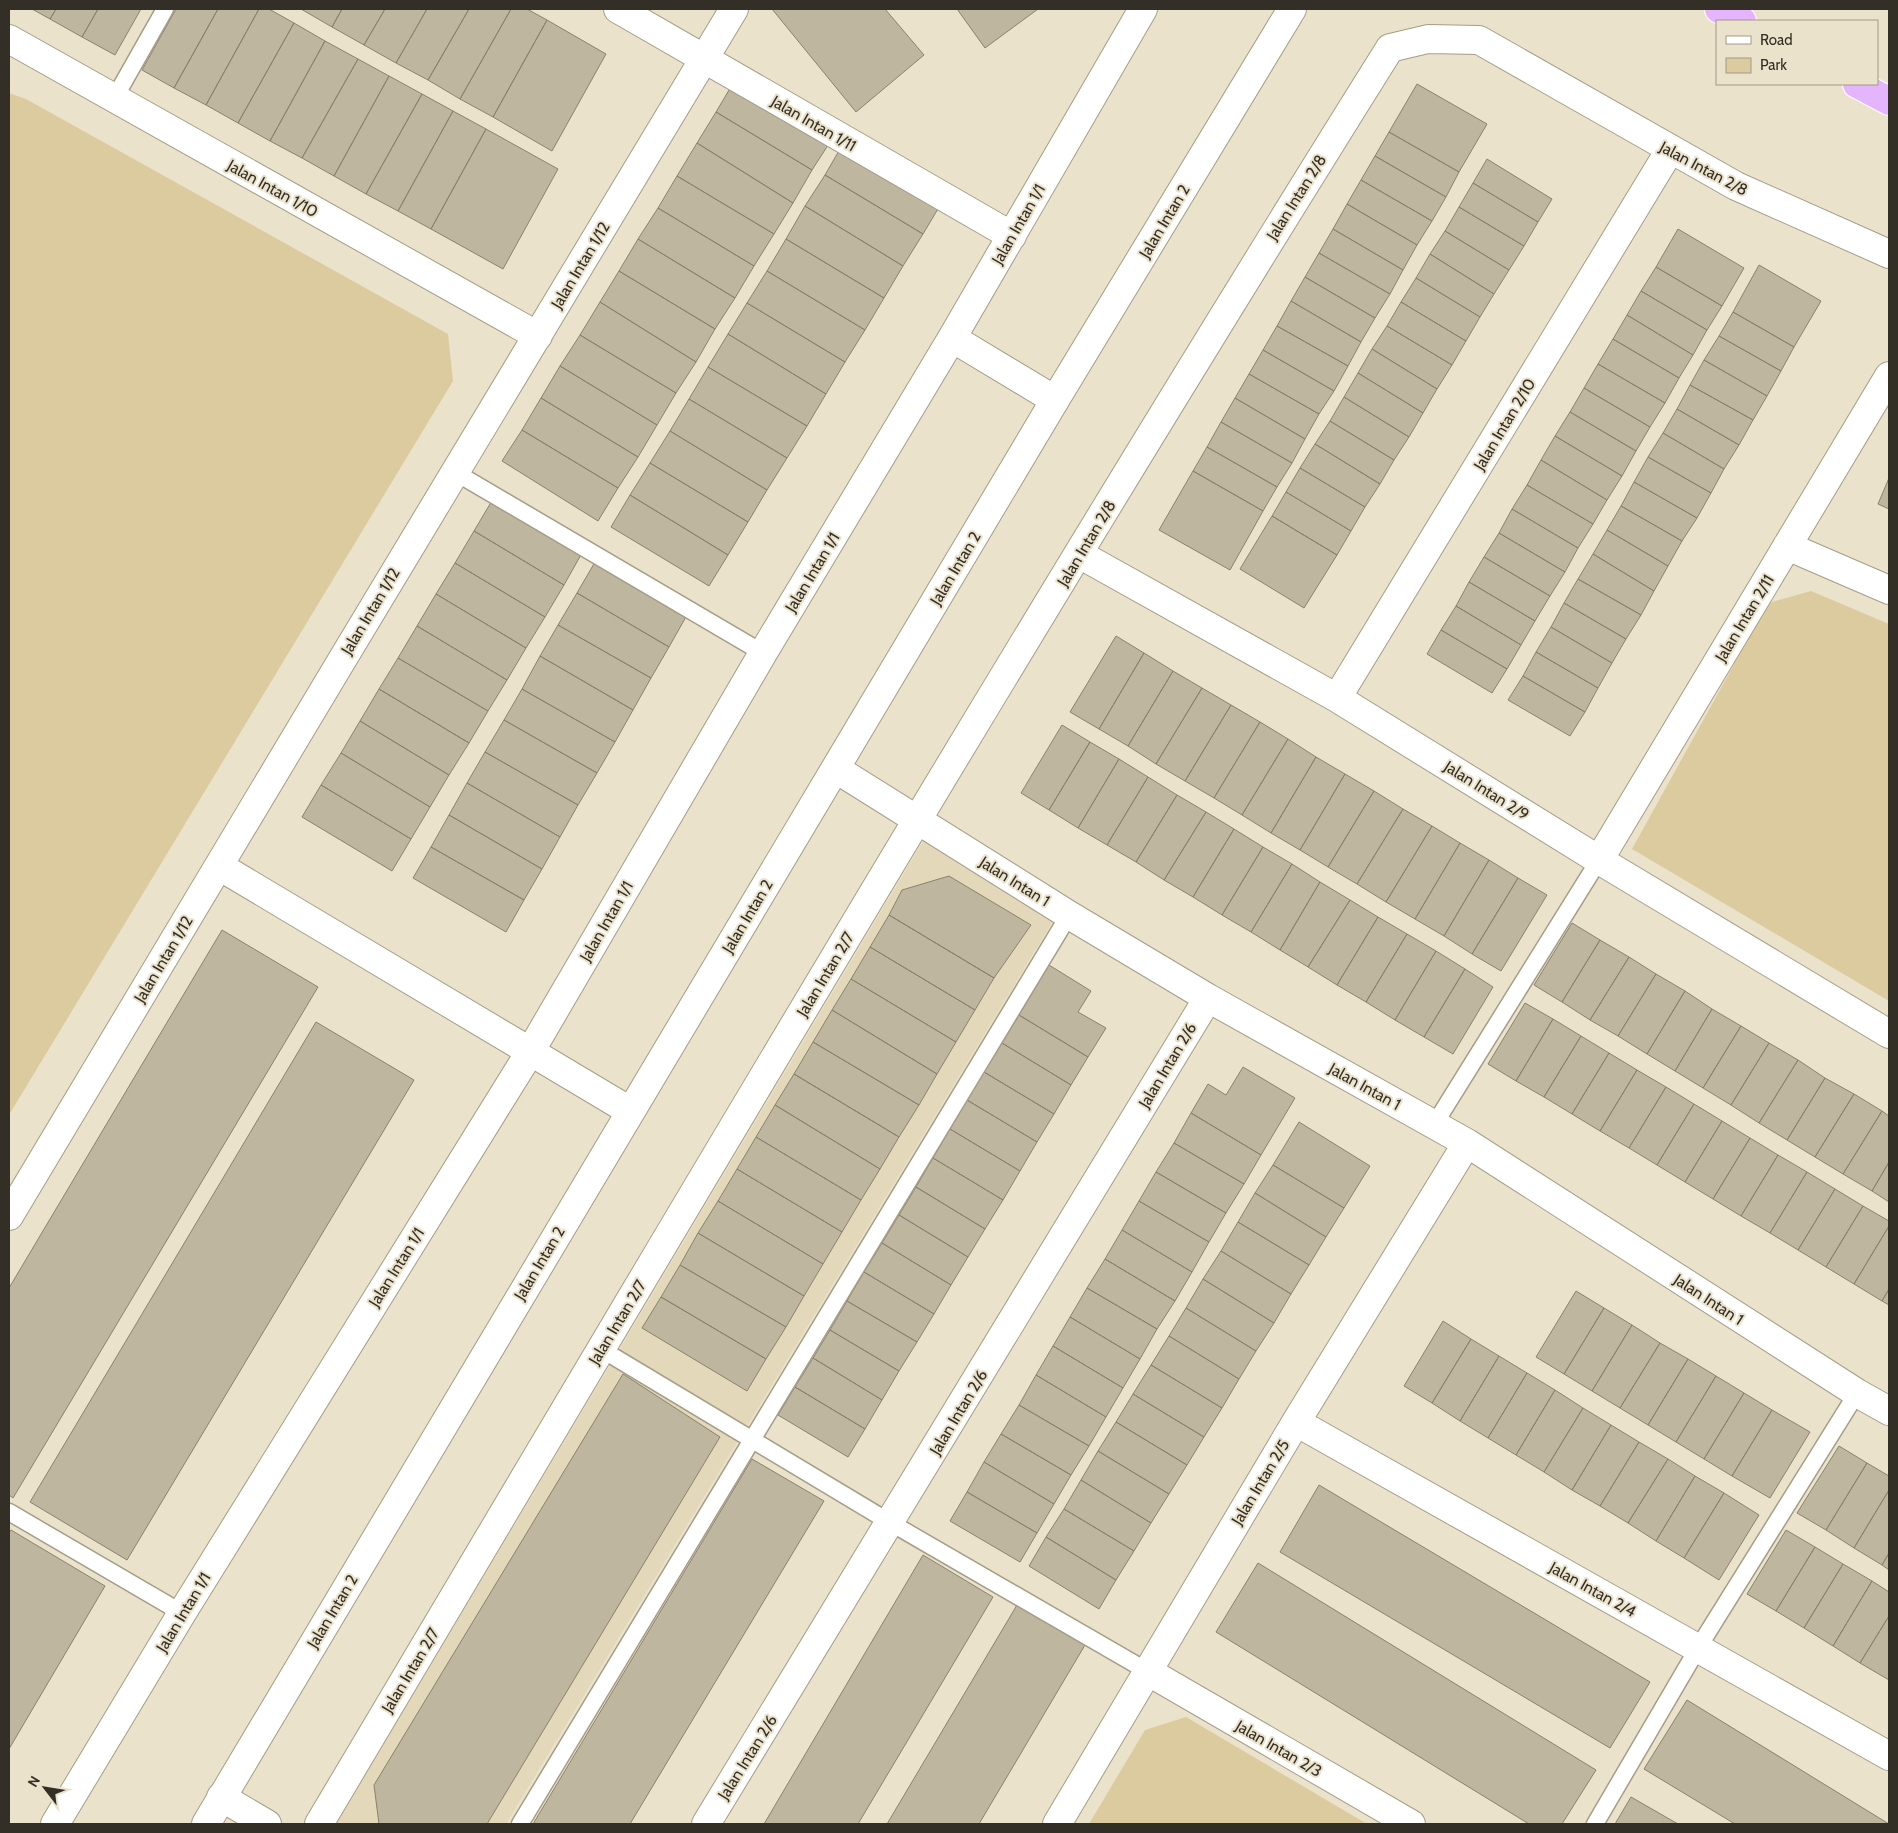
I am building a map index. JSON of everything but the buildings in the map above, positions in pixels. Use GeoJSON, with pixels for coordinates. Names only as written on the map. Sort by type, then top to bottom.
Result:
{"type":"FeatureCollection","features":[{"type":"Feature","properties":{"kind":"highway"},"geometry":{"type":"LineString","coordinates":[[1719,9],[1740,20]]}},
{"type":"Feature","properties":{"kind":"highway"},"geometry":{"type":"LineString","coordinates":[[1859,85],[1889,101]]}},
{"type":"Feature","properties":{"kind":"street","name":"Jalan Intan 1/11"},"geometry":{"type":"LineString","coordinates":[[618,9],[1012,236]]}},
{"type":"Feature","properties":{"kind":"street","name":"Jalan Intan 1/12"},"geometry":{"type":"LineString","coordinates":[[9,1216],[454,471],[538,336],[734,9]]}},
{"type":"Feature","properties":{"kind":"street","name":"Jalan Intan 1/1"},"geometry":{"type":"LineString","coordinates":[[55,1824],[182,1613],[530,1052],[763,653],[1012,236],[1143,9]]}},
{"type":"Feature","properties":{"kind":"street","name":"Jalan Intan 2"},"geometry":{"type":"LineString","coordinates":[[206,1824],[1055,400],[1292,9]]}},
{"type":"Feature","properties":{"kind":"street","name":"Jalan Intan 1/10"},"geometry":{"type":"LineString","coordinates":[[9,39],[538,336]]}},
{"type":"Feature","properties":{"kind":"street","name":"Jalan Intan 2/8"},"geometry":{"type":"LineString","coordinates":[[917,820],[1235,295],[1390,48],[1428,39],[1479,40],[1736,186],[1889,254]]}},
{"type":"Feature","properties":{"kind":"street","name":"Jalan Intan 2/10"},"geometry":{"type":"LineString","coordinates":[[1337,698],[1670,150]]}},
{"type":"Feature","properties":{"kind":"street"},"geometry":{"type":"LineString","coordinates":[[952,338],[1055,400]]}},
{"type":"Feature","properties":{"kind":"street","name":"Jalan Intan 2/11"},"geometry":{"type":"LineString","coordinates":[[1599,860],[1889,376]]}},
{"type":"Feature","properties":{"kind":"street"},"geometry":{"type":"LineString","coordinates":[[1787,546],[1889,590]]}},
{"type":"Feature","properties":{"kind":"street","name":"Jalan Intan 2/9"},"geometry":{"type":"LineString","coordinates":[[1079,554],[1337,698],[1599,860],[1889,1034]]}},
{"type":"Feature","properties":{"kind":"street","name":"Jalan Intan 1"},"geometry":{"type":"LineString","coordinates":[[836,768],[1069,915],[1208,998],[1467,1143],[1857,1393],[1889,1411]]}},
{"type":"Feature","properties":{"kind":"street","name":"Jalan Intan 2/7"},"geometry":{"type":"LineString","coordinates":[[319,1824],[917,820]]}},
{"type":"Feature","properties":{"kind":"street"},"geometry":{"type":"LineString","coordinates":[[219,866],[630,1111]]}},
{"type":"Feature","properties":{"kind":"street","name":"Jalan Intan 2/6"},"geometry":{"type":"LineString","coordinates":[[706,1824],[891,1523],[1208,998]]}},
{"type":"Feature","properties":{"kind":"street","name":"Jalan Intan 2/5"},"geometry":{"type":"LineString","coordinates":[[1057,1824],[1296,1422],[1467,1143]]}},
{"type":"Feature","properties":{"kind":"street","name":"Jalan Intan 2/4"},"geometry":{"type":"LineString","coordinates":[[1296,1422],[1889,1756]]}},
{"type":"Feature","properties":{"kind":"street","name":"Jalan Intan 2/3"},"geometry":{"type":"LineString","coordinates":[[1147,1671],[1411,1824]]}},
{"type":"Feature","properties":{"kind":"street"},"geometry":{"type":"LineString","coordinates":[[222,1797],[267,1824]]}},
{"type":"Feature","properties":{"kind":"lane"},"geometry":{"type":"LineString","coordinates":[[114,99],[165,9]]}},
{"type":"Feature","properties":{"kind":"lane"},"geometry":{"type":"LineString","coordinates":[[454,471],[763,653]]}},
{"type":"Feature","properties":{"kind":"lane"},"geometry":{"type":"LineString","coordinates":[[1434,1125],[1599,860]]}},
{"type":"Feature","properties":{"kind":"lane"},"geometry":{"type":"LineString","coordinates":[[520,1824],[1069,915]]}},
{"type":"Feature","properties":{"kind":"lane"},"geometry":{"type":"LineString","coordinates":[[601,1349],[891,1523],[1147,1671]]}},
{"type":"Feature","properties":{"kind":"lane"},"geometry":{"type":"LineString","coordinates":[[1595,1824],[1698,1648],[1857,1393]]}},
{"type":"Feature","properties":{"kind":"lane"},"geometry":{"type":"LineString","coordinates":[[9,1512],[182,1613]]}},
{"type":"Feature","properties":{"kind":"shaded area"},"geometry":{"type":"Polygon","coordinates":[[[923,841],[1053,921],[506,1824],[336,1824],[923,841]]]}},
{"type":"Feature","properties":{"kind":"green space"},"geometry":{"type":"Polygon","coordinates":[[[9,93],[26,99],[448,334],[453,381],[9,1115],[9,93]]]}},
{"type":"Feature","properties":{"kind":"green space"},"geometry":{"type":"Polygon","coordinates":[[[1811,591],[1889,624],[1889,1001],[1632,849],[1768,603],[1811,591]]]}},
{"type":"Feature","properties":{"kind":"green space"},"geometry":{"type":"Polygon","coordinates":[[[1186,1717],[1367,1824],[1089,1824],[1145,1730],[1186,1717]]]}}]}
